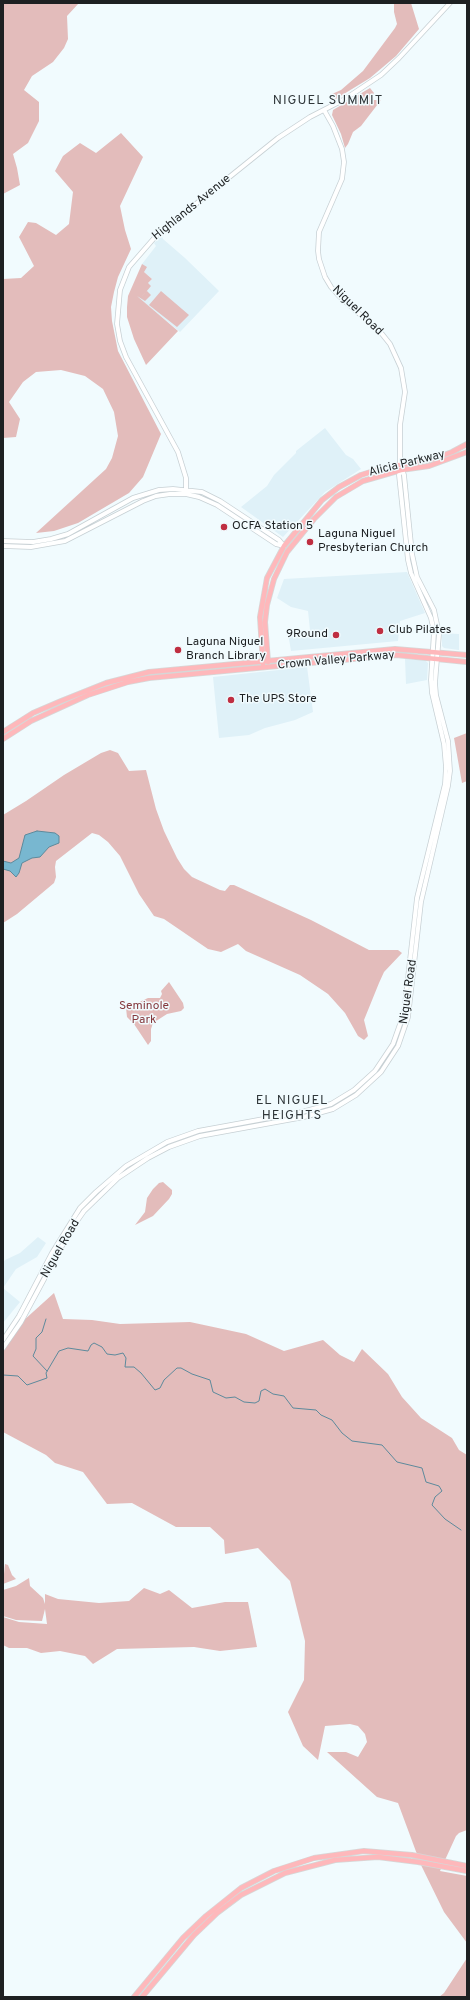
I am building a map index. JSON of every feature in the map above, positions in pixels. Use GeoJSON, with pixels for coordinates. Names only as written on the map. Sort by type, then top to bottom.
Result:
{"type":"FeatureCollection","features":[{"type":"Feature","properties":{"kind":"main road","name":"Highlands Avenue"},"geometry":{"type":"LineString","coordinates":[[186,492],[186,478],[178,452],[126,357],[120,341],[117,324],[120,290],[129,267],[156,236],[278,138],[294,126],[345,99],[381,75],[450,3]]}},
{"type":"Feature","properties":{"kind":"main road","name":"Niguel Road"},"geometry":{"type":"LineString","coordinates":[[4,1343],[80,1208],[116,1173],[145,1153],[168,1142],[198,1131],[317,1109],[331,1104],[354,1090],[375,1071],[387,1055],[400,1027],[404,1013],[417,898],[445,784],[445,749],[435,683],[434,632],[431,618],[417,587],[408,560],[399,475],[399,432],[405,392],[399,362],[390,344],[382,334],[331,287],[325,277],[319,259],[319,232],[342,179],[344,162],[342,149],[333,126],[324,110]]}},
{"type":"Feature","properties":{"kind":"main road","name":"Alicia Parkway"},"geometry":{"type":"LineString","coordinates":[[266,667],[260,638],[261,604],[267,578],[284,546],[324,500],[339,487],[361,475],[433,459],[452,452],[467,444]]}},
{"type":"Feature","properties":{"kind":"main road","name":"Alicia Parkway"},"geometry":{"type":"LineString","coordinates":[[265,661],[267,605],[274,579],[286,554],[322,511],[333,500],[363,481],[400,467],[429,466],[467,452]]}},
{"type":"Feature","properties":{"kind":"main road","name":"Niguel Road"},"geometry":{"type":"LineString","coordinates":[[400,467],[404,475],[412,554],[417,576],[436,618],[439,634],[435,655]]}},
{"type":"Feature","properties":{"kind":"main road"},"geometry":{"type":"LineString","coordinates":[[3,541],[33,542],[68,534],[126,503],[159,490],[186,492],[217,505],[276,544],[284,546]]}},
{"type":"Feature","properties":{"kind":"main road"},"geometry":{"type":"LineString","coordinates":[[4,546],[48,545],[65,540],[156,496],[186,492]]}},
{"type":"Feature","properties":{"kind":"main road"},"geometry":{"type":"LineString","coordinates":[[322,511],[324,500],[333,500]]}},
{"type":"Feature","properties":{"kind":"main road"},"geometry":{"type":"LineString","coordinates":[[106,520],[108,515],[124,506],[126,503]]}},
{"type":"Feature","properties":{"kind":"main road"},"geometry":{"type":"LineString","coordinates":[[88,523],[101,519],[106,520]]}},
{"type":"Feature","properties":{"kind":"main road"},"geometry":{"type":"LineString","coordinates":[[13,542],[21,546]]}},
{"type":"Feature","properties":{"kind":"main road"},"geometry":{"type":"LineString","coordinates":[[4,546],[13,542]]}},
{"type":"Feature","properties":{"kind":"main road"},"geometry":{"type":"LineString","coordinates":[[417,576],[417,587],[425,592]]}},
{"type":"Feature","properties":{"kind":"main road"},"geometry":{"type":"LineString","coordinates":[[261,604],[267,605]]}},
{"type":"Feature","properties":{"kind":"main road","name":"Crown Valley Parkway"},"geometry":{"type":"LineString","coordinates":[[3,732],[33,713],[106,683],[150,672],[395,650],[435,655],[467,662]]}},
{"type":"Feature","properties":{"kind":"main road"},"geometry":{"type":"LineString","coordinates":[[354,653],[354,659]]}},
{"type":"Feature","properties":{"kind":"main road","name":"Crown Valley Parkway"},"geometry":{"type":"LineString","coordinates":[[3,739],[31,721],[88,695],[128,682],[156,677],[354,659],[396,656],[467,655]]}},
{"type":"Feature","properties":{"kind":"main road"},"geometry":{"type":"LineString","coordinates":[[88,695],[89,692],[102,687],[106,683],[125,680],[128,682]]}},
{"type":"Feature","properties":{"kind":"main road","name":"Niguel Road"},"geometry":{"type":"LineString","coordinates":[[54,1254],[70,1231],[98,1197],[118,1178],[148,1158],[169,1147],[200,1136],[319,1114],[333,1109],[361,1091],[381,1072],[391,1059],[404,1032],[409,1012],[419,918],[424,887],[448,786],[450,771],[448,742],[440,720]]}},
{"type":"Feature","properties":{"kind":"main road"},"geometry":{"type":"LineString","coordinates":[[415,952],[415,936],[413,934],[419,918]]}},
{"type":"Feature","properties":{"kind":"main road"},"geometry":{"type":"LineString","coordinates":[[134,1997],[183,1938],[206,1916],[241,1888],[274,1871],[314,1858],[364,1851],[417,1856],[467,1866]]}},
{"type":"Feature","properties":{"kind":"main road"},"geometry":{"type":"LineString","coordinates":[[142,1997],[194,1934],[217,1913],[241,1895],[285,1873],[335,1860],[378,1857],[418,1862],[467,1871]]}},
{"type":"Feature","properties":{"kind":"shaded area"},"geometry":{"type":"Polygon","coordinates":[[[162,236],[163,239],[219,291],[180,332],[136,296],[152,279],[144,272],[142,264],[156,246],[154,243],[162,236]]]}},
{"type":"Feature","properties":{"kind":"shaded area"},"geometry":{"type":"Polygon","coordinates":[[[325,428],[346,455],[353,459],[361,469],[325,492],[283,537],[241,507],[267,486],[274,475],[296,453],[296,451],[325,428]]]}},
{"type":"Feature","properties":{"kind":"shaded area"},"geometry":{"type":"Polygon","coordinates":[[[407,572],[425,613],[400,621],[398,641],[291,651],[288,633],[310,630],[308,611],[291,607],[277,598],[284,579],[407,572]]]}},
{"type":"Feature","properties":{"kind":"shaded area"},"geometry":{"type":"Polygon","coordinates":[[[442,633],[459,634],[459,650],[444,648],[442,646],[442,633]]]}},
{"type":"Feature","properties":{"kind":"shaded area"},"geometry":{"type":"Polygon","coordinates":[[[405,659],[425,660],[428,663],[427,680],[406,684],[405,659]]]}},
{"type":"Feature","properties":{"kind":"shaded area"},"geometry":{"type":"Polygon","coordinates":[[[307,667],[313,712],[295,720],[265,728],[249,735],[219,738],[213,677],[307,667]]]}},
{"type":"Feature","properties":{"kind":"shaded area"},"geometry":{"type":"Polygon","coordinates":[[[38,1237],[46,1243],[37,1257],[16,1269],[3,1288],[3,1263],[5,1260],[20,1253],[38,1237]]]}},
{"type":"Feature","properties":{"kind":"shaded area"},"geometry":{"type":"Polygon","coordinates":[[[3,1288],[20,1302],[3,1323],[3,1288]]]}},
{"type":"Feature","properties":{"kind":"green space"},"geometry":{"type":"Polygon","coordinates":[[[3,3],[79,3],[67,16],[68,39],[64,48],[53,62],[32,76],[24,90],[39,102],[39,121],[28,143],[13,154],[20,185],[3,194],[3,3]]]}},
{"type":"Feature","properties":{"kind":"green space"},"geometry":{"type":"Polygon","coordinates":[[[394,3],[411,3],[419,29],[396,56],[370,78],[334,100],[332,94],[341,90],[363,71],[395,28],[397,24],[394,12],[394,3]]]}},
{"type":"Feature","properties":{"kind":"green space"},"geometry":{"type":"Polygon","coordinates":[[[370,88],[374,93],[372,96],[374,100],[381,100],[361,126],[353,132],[345,148],[341,134],[332,115],[333,110],[370,88]]]}},
{"type":"Feature","properties":{"kind":"green space"},"geometry":{"type":"Polygon","coordinates":[[[121,133],[143,157],[120,206],[131,249],[118,277],[114,292],[111,307],[112,321],[118,351],[161,434],[143,477],[129,493],[78,523],[54,531],[36,533],[106,469],[112,458],[118,436],[114,412],[103,389],[85,376],[61,370],[36,372],[23,382],[9,402],[20,419],[16,437],[3,438],[3,279],[21,278],[34,266],[19,237],[28,222],[36,223],[56,235],[69,224],[73,192],[55,171],[63,156],[80,143],[96,153],[121,133]]]}},
{"type":"Feature","properties":{"kind":"green space"},"geometry":{"type":"Polygon","coordinates":[[[142,264],[147,267],[144,272],[152,279],[148,283],[151,286],[146,292],[147,291],[151,295],[145,301],[137,296],[178,331],[146,365],[134,339],[127,317],[128,296],[142,264]]]}},
{"type":"Feature","properties":{"kind":"green space"},"geometry":{"type":"Polygon","coordinates":[[[161,291],[189,315],[177,327],[149,305],[161,291]]]}},
{"type":"Feature","properties":{"kind":"green space"},"geometry":{"type":"Polygon","coordinates":[[[467,733],[467,781],[462,783],[454,738],[467,733]]]}},
{"type":"Feature","properties":{"kind":"green space"},"geometry":{"type":"Polygon","coordinates":[[[110,750],[118,753],[129,771],[146,770],[156,809],[164,831],[177,858],[184,869],[192,877],[225,891],[230,885],[234,885],[311,920],[369,950],[398,950],[402,953],[384,972],[379,983],[364,1020],[368,1036],[364,1040],[358,1036],[345,1013],[328,994],[300,975],[246,951],[238,944],[221,952],[208,949],[164,919],[154,916],[139,894],[120,856],[108,842],[99,835],[92,833],[56,861],[56,877],[54,883],[17,914],[3,923],[3,815],[64,775],[101,753],[110,750]]]}},
{"type":"Feature","properties":{"kind":"green space","name":"Seminole Park"},"geometry":{"type":"Polygon","coordinates":[[[169,982],[183,1003],[184,1008],[181,1011],[167,1014],[153,1023],[151,1029],[151,1041],[148,1045],[134,1024],[127,1017],[126,1008],[148,998],[160,998],[162,994],[161,991],[169,982]]]}},
{"type":"Feature","properties":{"kind":"green space"},"geometry":{"type":"Polygon","coordinates":[[[163,1182],[172,1190],[172,1194],[169,1199],[153,1216],[135,1225],[145,1212],[147,1198],[159,1183],[163,1182]]]}},
{"type":"Feature","properties":{"kind":"green space"},"geometry":{"type":"Polygon","coordinates":[[[54,1293],[63,1319],[92,1320],[120,1324],[190,1322],[246,1334],[284,1351],[323,1340],[340,1355],[354,1362],[362,1349],[388,1374],[402,1397],[421,1418],[452,1438],[459,1450],[467,1455],[467,1830],[456,1836],[440,1871],[467,1876],[467,1943],[444,1912],[421,1865],[398,1803],[377,1797],[327,1752],[346,1752],[358,1757],[367,1742],[365,1734],[358,1726],[350,1724],[325,1726],[318,1760],[303,1746],[288,1712],[304,1680],[305,1641],[290,1581],[258,1548],[225,1554],[224,1540],[210,1527],[176,1527],[132,1503],[107,1504],[83,1472],[55,1463],[46,1455],[3,1432],[3,1350],[23,1321],[54,1293]]]}},
{"type":"Feature","properties":{"kind":"green space"},"geometry":{"type":"Polygon","coordinates":[[[5,1564],[8,1565],[12,1575],[16,1579],[3,1584],[5,1564]]]}},
{"type":"Feature","properties":{"kind":"green space"},"geometry":{"type":"Polygon","coordinates":[[[29,1578],[30,1586],[43,1598],[45,1604],[45,1594],[58,1599],[99,1603],[129,1601],[144,1588],[160,1594],[169,1590],[192,1608],[225,1602],[248,1602],[257,1647],[220,1651],[194,1647],[117,1649],[93,1664],[85,1656],[60,1651],[41,1653],[27,1648],[9,1648],[3,1645],[3,1617],[19,1622],[47,1624],[45,1609],[42,1621],[16,1620],[3,1616],[3,1590],[16,1586],[29,1578]]]}},
{"type":"Feature","properties":{"kind":"green space"},"geometry":{"type":"Polygon","coordinates":[[[467,1958],[467,1997],[439,1997],[444,1993],[467,1958]]]}},
{"type":"Feature","properties":{"kind":"water"},"geometry":{"type":"Polygon","coordinates":[[[37,831],[55,833],[59,836],[59,843],[49,847],[40,857],[32,858],[22,863],[16,877],[10,871],[3,869],[3,861],[11,863],[19,858],[25,835],[37,831]]]}},
{"type":"Feature","properties":{"kind":"waterway"},"geometry":{"type":"LineString","coordinates":[[46,1319],[42,1332],[36,1338],[36,1349],[33,1356],[47,1371]]}},
{"type":"Feature","properties":{"kind":"waterway"},"geometry":{"type":"LineString","coordinates":[[3,1375],[18,1376],[27,1385],[47,1378],[46,1373],[59,1351],[68,1348],[88,1351],[94,1343],[102,1347],[107,1354],[115,1355],[123,1353],[126,1358],[125,1367],[134,1367],[155,1390],[160,1388],[164,1380],[177,1368],[181,1368],[192,1374],[210,1380],[213,1392],[226,1398],[235,1397],[244,1402],[255,1403],[259,1401],[261,1391],[265,1389],[273,1394],[284,1396],[293,1408],[316,1410],[321,1415],[332,1420],[342,1433],[352,1441],[382,1445],[397,1462],[422,1468],[426,1482],[439,1486],[442,1491],[435,1497],[432,1505],[445,1519],[461,1530]]}},
{"type":"Feature","properties":{"kind":"place","name":"OCFA Station 5"},"geometry":{"type":"Point","coordinates":[224,527]}},
{"type":"Feature","properties":{"kind":"place","name":"Laguna Niguel Presbyterian Church"},"geometry":{"type":"Point","coordinates":[310,542]}},
{"type":"Feature","properties":{"kind":"place","name":"Club Pilates"},"geometry":{"type":"Point","coordinates":[380,631]}},
{"type":"Feature","properties":{"kind":"place","name":"9Round"},"geometry":{"type":"Point","coordinates":[336,635]}},
{"type":"Feature","properties":{"kind":"place","name":"Laguna Niguel Branch Library"},"geometry":{"type":"Point","coordinates":[178,650]}},
{"type":"Feature","properties":{"kind":"place","name":"The UPS Store"},"geometry":{"type":"Point","coordinates":[231,700]}},
{"type":"Feature","properties":{"kind":"district","name":"NIGUEL SUMMIT"},"geometry":{"type":"Point","coordinates":[328,101]}},
{"type":"Feature","properties":{"kind":"district","name":"EL NIGUEL HEIGHTS"},"geometry":{"type":"Point","coordinates":[292,1108]}}]}
